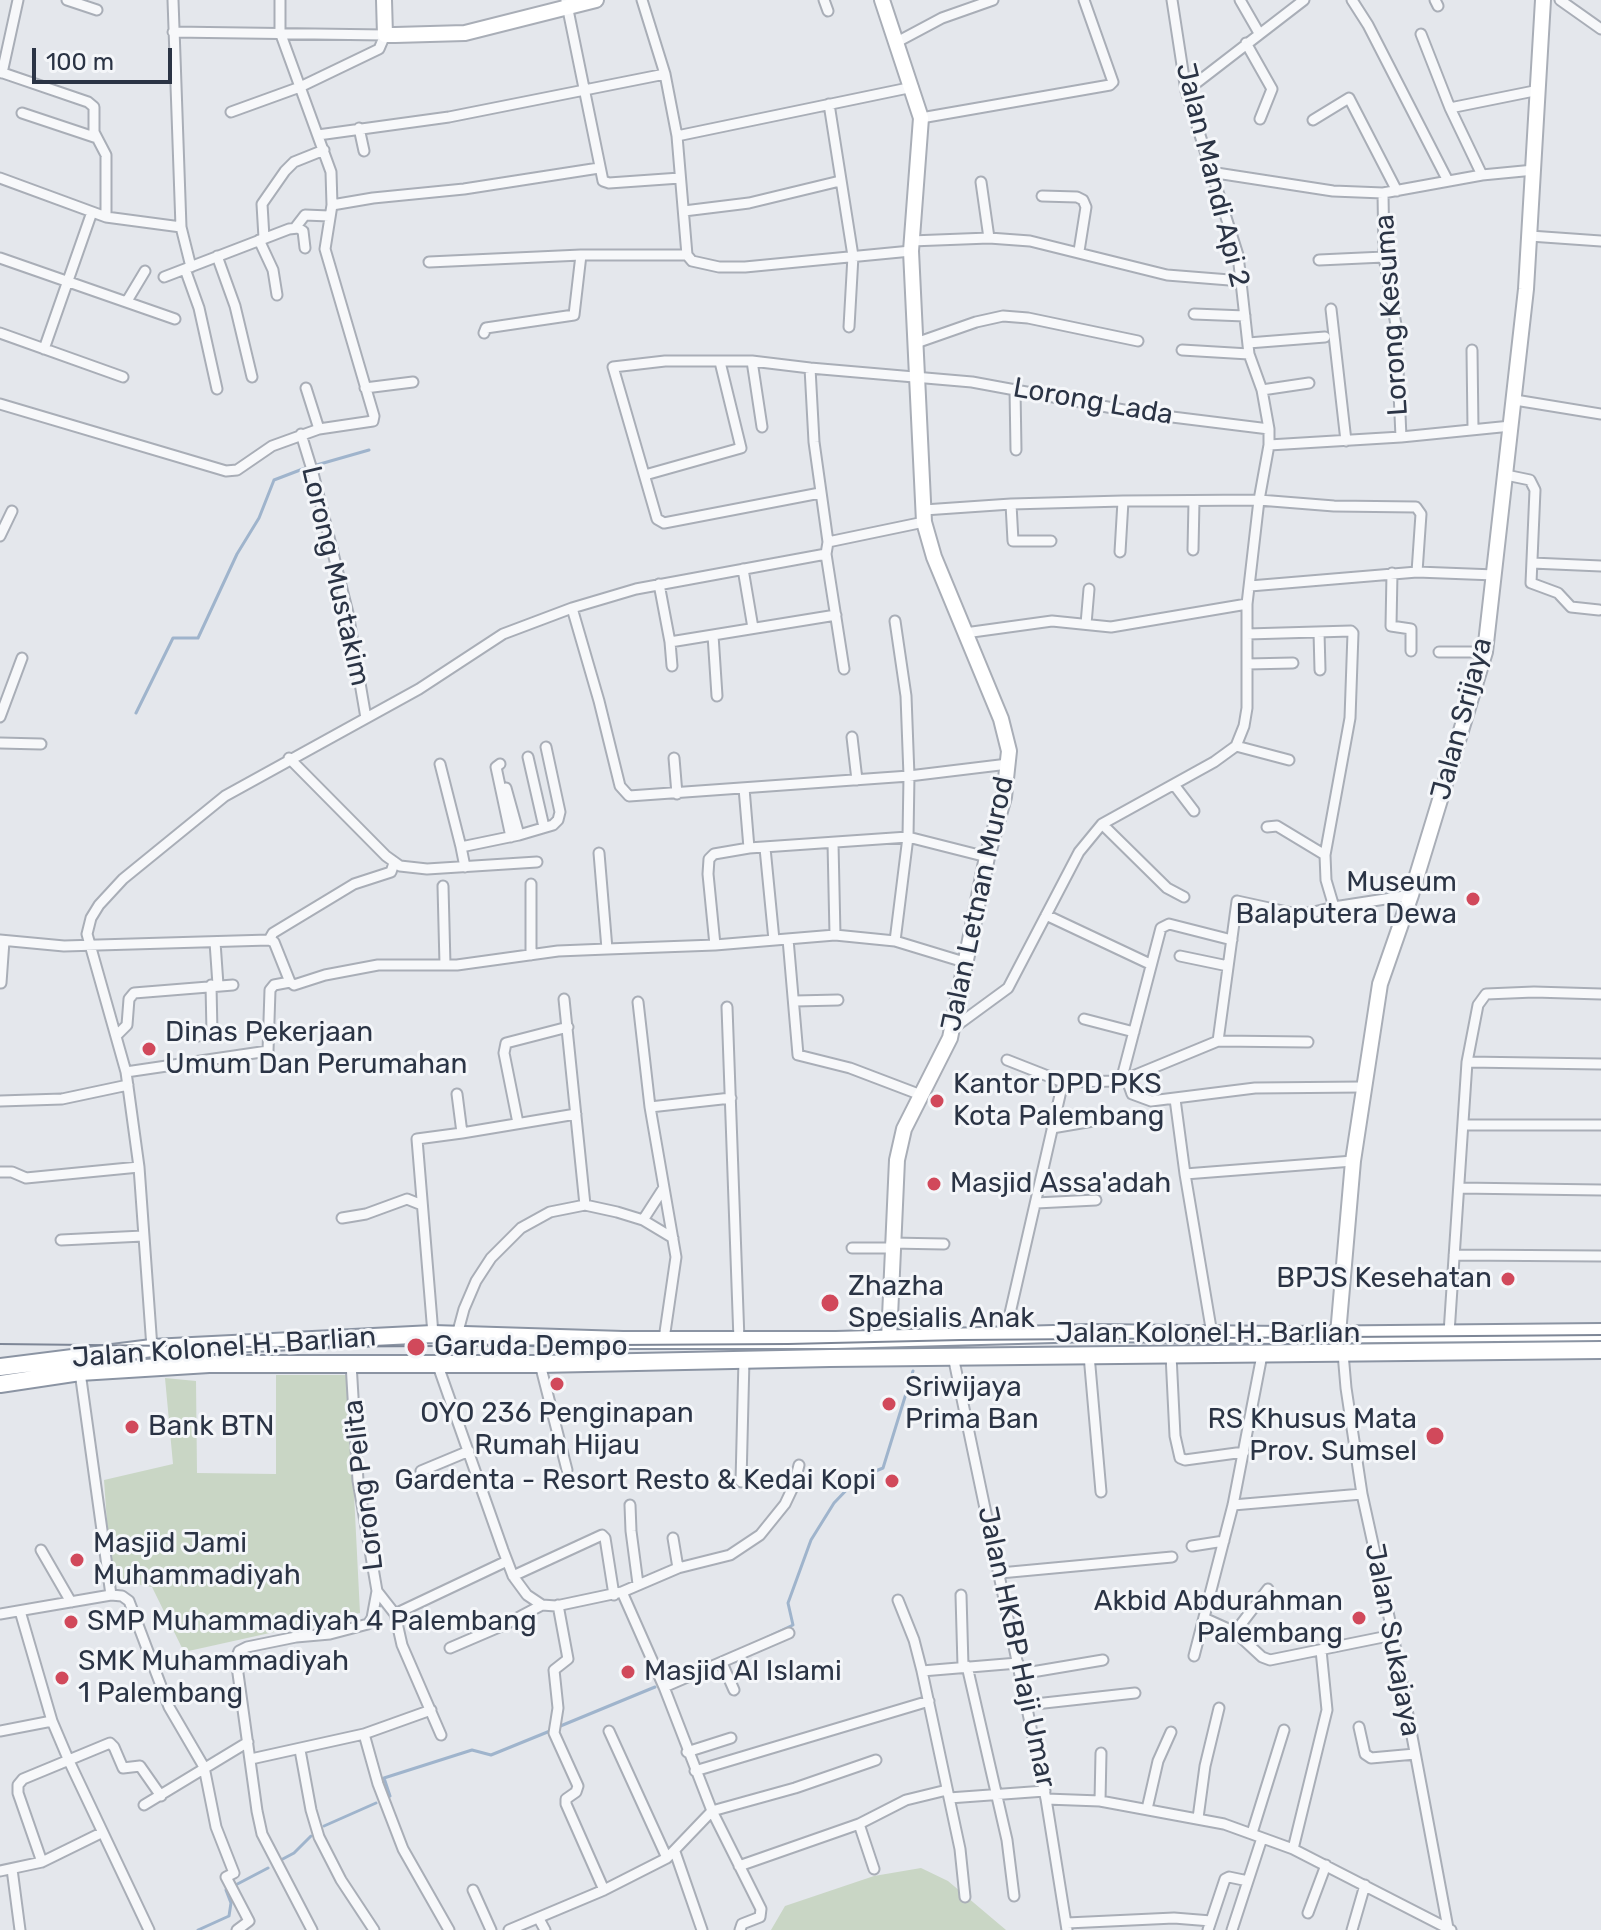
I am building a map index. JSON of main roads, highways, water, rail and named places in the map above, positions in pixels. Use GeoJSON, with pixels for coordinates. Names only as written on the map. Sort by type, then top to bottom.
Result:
{"type":"FeatureCollection","features":[{"type":"Feature","properties":{"kind":"highway","name":"Jalan Kolonel H. Barlian"},"geometry":{"type":"LineString","coordinates":[[0,1367],[152,1348],[433,1334],[739,1340],[1005,1335],[1601,1332]]}},
{"type":"Feature","properties":{"kind":"highway"},"geometry":{"type":"LineString","coordinates":[[622,1362],[623,1340]]}},
{"type":"Feature","properties":{"kind":"highway","name":"Jalan Kolonel H. Barlian"},"geometry":{"type":"LineString","coordinates":[[0,1384],[80,1372],[209,1364],[540,1364],[953,1356],[1601,1350]]}},
{"type":"Feature","properties":{"kind":"waterway"},"geometry":{"type":"LineString","coordinates":[[313,466],[369,450]]}},
{"type":"Feature","properties":{"kind":"waterway"},"geometry":{"type":"LineString","coordinates":[[136,713],[173,638],[198,638],[237,554],[259,518],[274,480],[308,467]]}},
{"type":"Feature","properties":{"kind":"waterway"},"geometry":{"type":"LineString","coordinates":[[753,1644],[793,1625],[788,1603],[811,1540],[834,1503],[857,1479],[883,1468],[913,1371]]}},
{"type":"Feature","properties":{"kind":"waterway"},"geometry":{"type":"LineString","coordinates":[[558,1727],[655,1687]]}},
{"type":"Feature","properties":{"kind":"waterway"},"geometry":{"type":"LineString","coordinates":[[390,1796],[384,1778],[472,1750],[491,1755],[550,1731]]}},
{"type":"Feature","properties":{"kind":"waterway"},"geometry":{"type":"LineString","coordinates":[[324,1826],[376,1803]]}},
{"type":"Feature","properties":{"kind":"waterway"},"geometry":{"type":"LineString","coordinates":[[279,1861],[294,1853],[311,1836]]}},
{"type":"Feature","properties":{"kind":"waterway"},"geometry":{"type":"LineString","coordinates":[[198,1930],[229,1916],[231,1903],[226,1890],[268,1868]]}},
{"type":"Feature","properties":{"kind":"tram line"},"geometry":{"type":"LineString","coordinates":[[0,1344],[264,1347],[1601,1335]]}},
{"type":"Feature","properties":{"kind":"place","name":"Museum Balaputera Dewa"},"geometry":{"type":"Point","coordinates":[1473,899]}},
{"type":"Feature","properties":{"kind":"place","name":"Dinas Pekerjaan Umum Dan Perumahan"},"geometry":{"type":"Point","coordinates":[149,1049]}},
{"type":"Feature","properties":{"kind":"place","name":"Kantor DPD PKS Kota Palembang"},"geometry":{"type":"Point","coordinates":[937,1101]}},
{"type":"Feature","properties":{"kind":"place","name":"Masjid Assa'adah"},"geometry":{"type":"Point","coordinates":[934,1184]}},
{"type":"Feature","properties":{"kind":"place","name":"BPJS Kesehatan"},"geometry":{"type":"Point","coordinates":[1508,1279]}},
{"type":"Feature","properties":{"kind":"place","name":"Zhazha Spesialis Anak"},"geometry":{"type":"Point","coordinates":[830,1303]}},
{"type":"Feature","properties":{"kind":"place","name":"Garuda Dempo"},"geometry":{"type":"Point","coordinates":[416,1347]}},
{"type":"Feature","properties":{"kind":"place","name":"OYO 236 Penginapan Rumah Hijau"},"geometry":{"type":"Point","coordinates":[557,1384]}},
{"type":"Feature","properties":{"kind":"place","name":"Sriwijaya Prima Ban"},"geometry":{"type":"Point","coordinates":[889,1404]}},
{"type":"Feature","properties":{"kind":"place","name":"Bank BTN"},"geometry":{"type":"Point","coordinates":[132,1427]}},
{"type":"Feature","properties":{"kind":"place","name":"RS Khusus Mata Prov. Sumsel"},"geometry":{"type":"Point","coordinates":[1435,1436]}},
{"type":"Feature","properties":{"kind":"place","name":"Gardenta - Resort Resto & Kedai Kopi"},"geometry":{"type":"Point","coordinates":[892,1481]}},
{"type":"Feature","properties":{"kind":"place","name":"Masjid Jami Muhammadiyah"},"geometry":{"type":"Point","coordinates":[77,1560]}},
{"type":"Feature","properties":{"kind":"place","name":"Akbid Abdurahman Palembang"},"geometry":{"type":"Point","coordinates":[1359,1618]}},
{"type":"Feature","properties":{"kind":"place","name":"SMP Muhammadiyah 4 Palembang"},"geometry":{"type":"Point","coordinates":[71,1622]}},
{"type":"Feature","properties":{"kind":"place","name":"Masjid Al Islami"},"geometry":{"type":"Point","coordinates":[628,1672]}},
{"type":"Feature","properties":{"kind":"place","name":"SMK Muhammadiyah 1 Palembang"},"geometry":{"type":"Point","coordinates":[62,1678]}}]}
